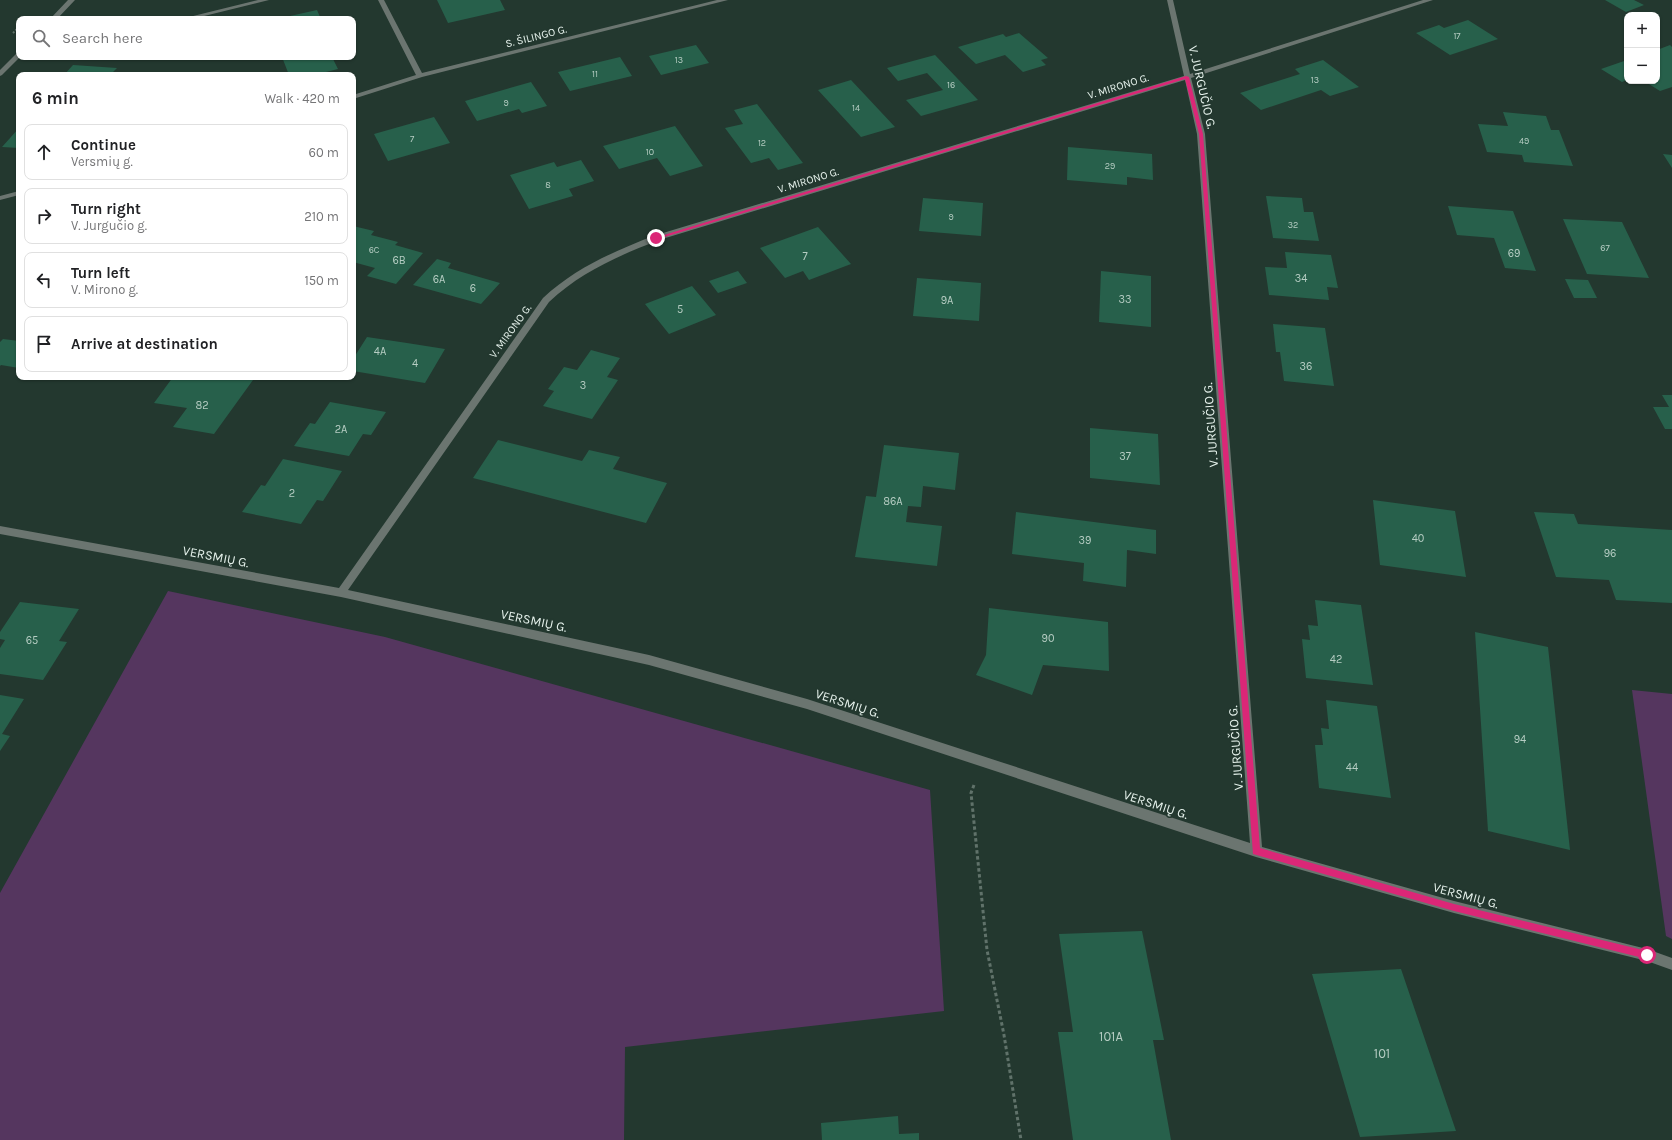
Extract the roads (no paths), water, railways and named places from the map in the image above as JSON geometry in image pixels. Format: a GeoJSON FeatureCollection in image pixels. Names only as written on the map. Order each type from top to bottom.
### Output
{"type":"FeatureCollection","features":[{"type":"Feature","properties":{"kind":"street"},"geometry":{"type":"LineString","coordinates":[[56,16],[72,0]]}},
{"type":"Feature","properties":{"kind":"street"},"geometry":{"type":"LineString","coordinates":[[197,16],[266,0]]}},
{"type":"Feature","properties":{"kind":"street"},"geometry":{"type":"LineString","coordinates":[[381,0],[420,76]]}},
{"type":"Feature","properties":{"kind":"street","name":"S. ŠILINGO G."},"geometry":{"type":"LineString","coordinates":[[356,96],[420,76],[725,0]]}},
{"type":"Feature","properties":{"kind":"street","name":"V. JURGUČIO G."},"geometry":{"type":"LineString","coordinates":[[1170,0],[1201,134],[1256,851]]}},
{"type":"Feature","properties":{"kind":"street","name":"V. MIRONO G."},"geometry":{"type":"LineString","coordinates":[[341,593],[546,300],[560,285],[580,271],[656,238],[1187,77],[1430,0]]}},
{"type":"Feature","properties":{"kind":"street"},"geometry":{"type":"LineString","coordinates":[[0,74],[16,57]]}},
{"type":"Feature","properties":{"kind":"street"},"geometry":{"type":"LineString","coordinates":[[0,198],[16,194]]}},
{"type":"Feature","properties":{"kind":"street","name":"VERSMIŲ G."},"geometry":{"type":"LineString","coordinates":[[0,530],[341,593],[649,660],[808,704],[1256,851],[1454,907],[1647,955],[1672,964]]}}]}
